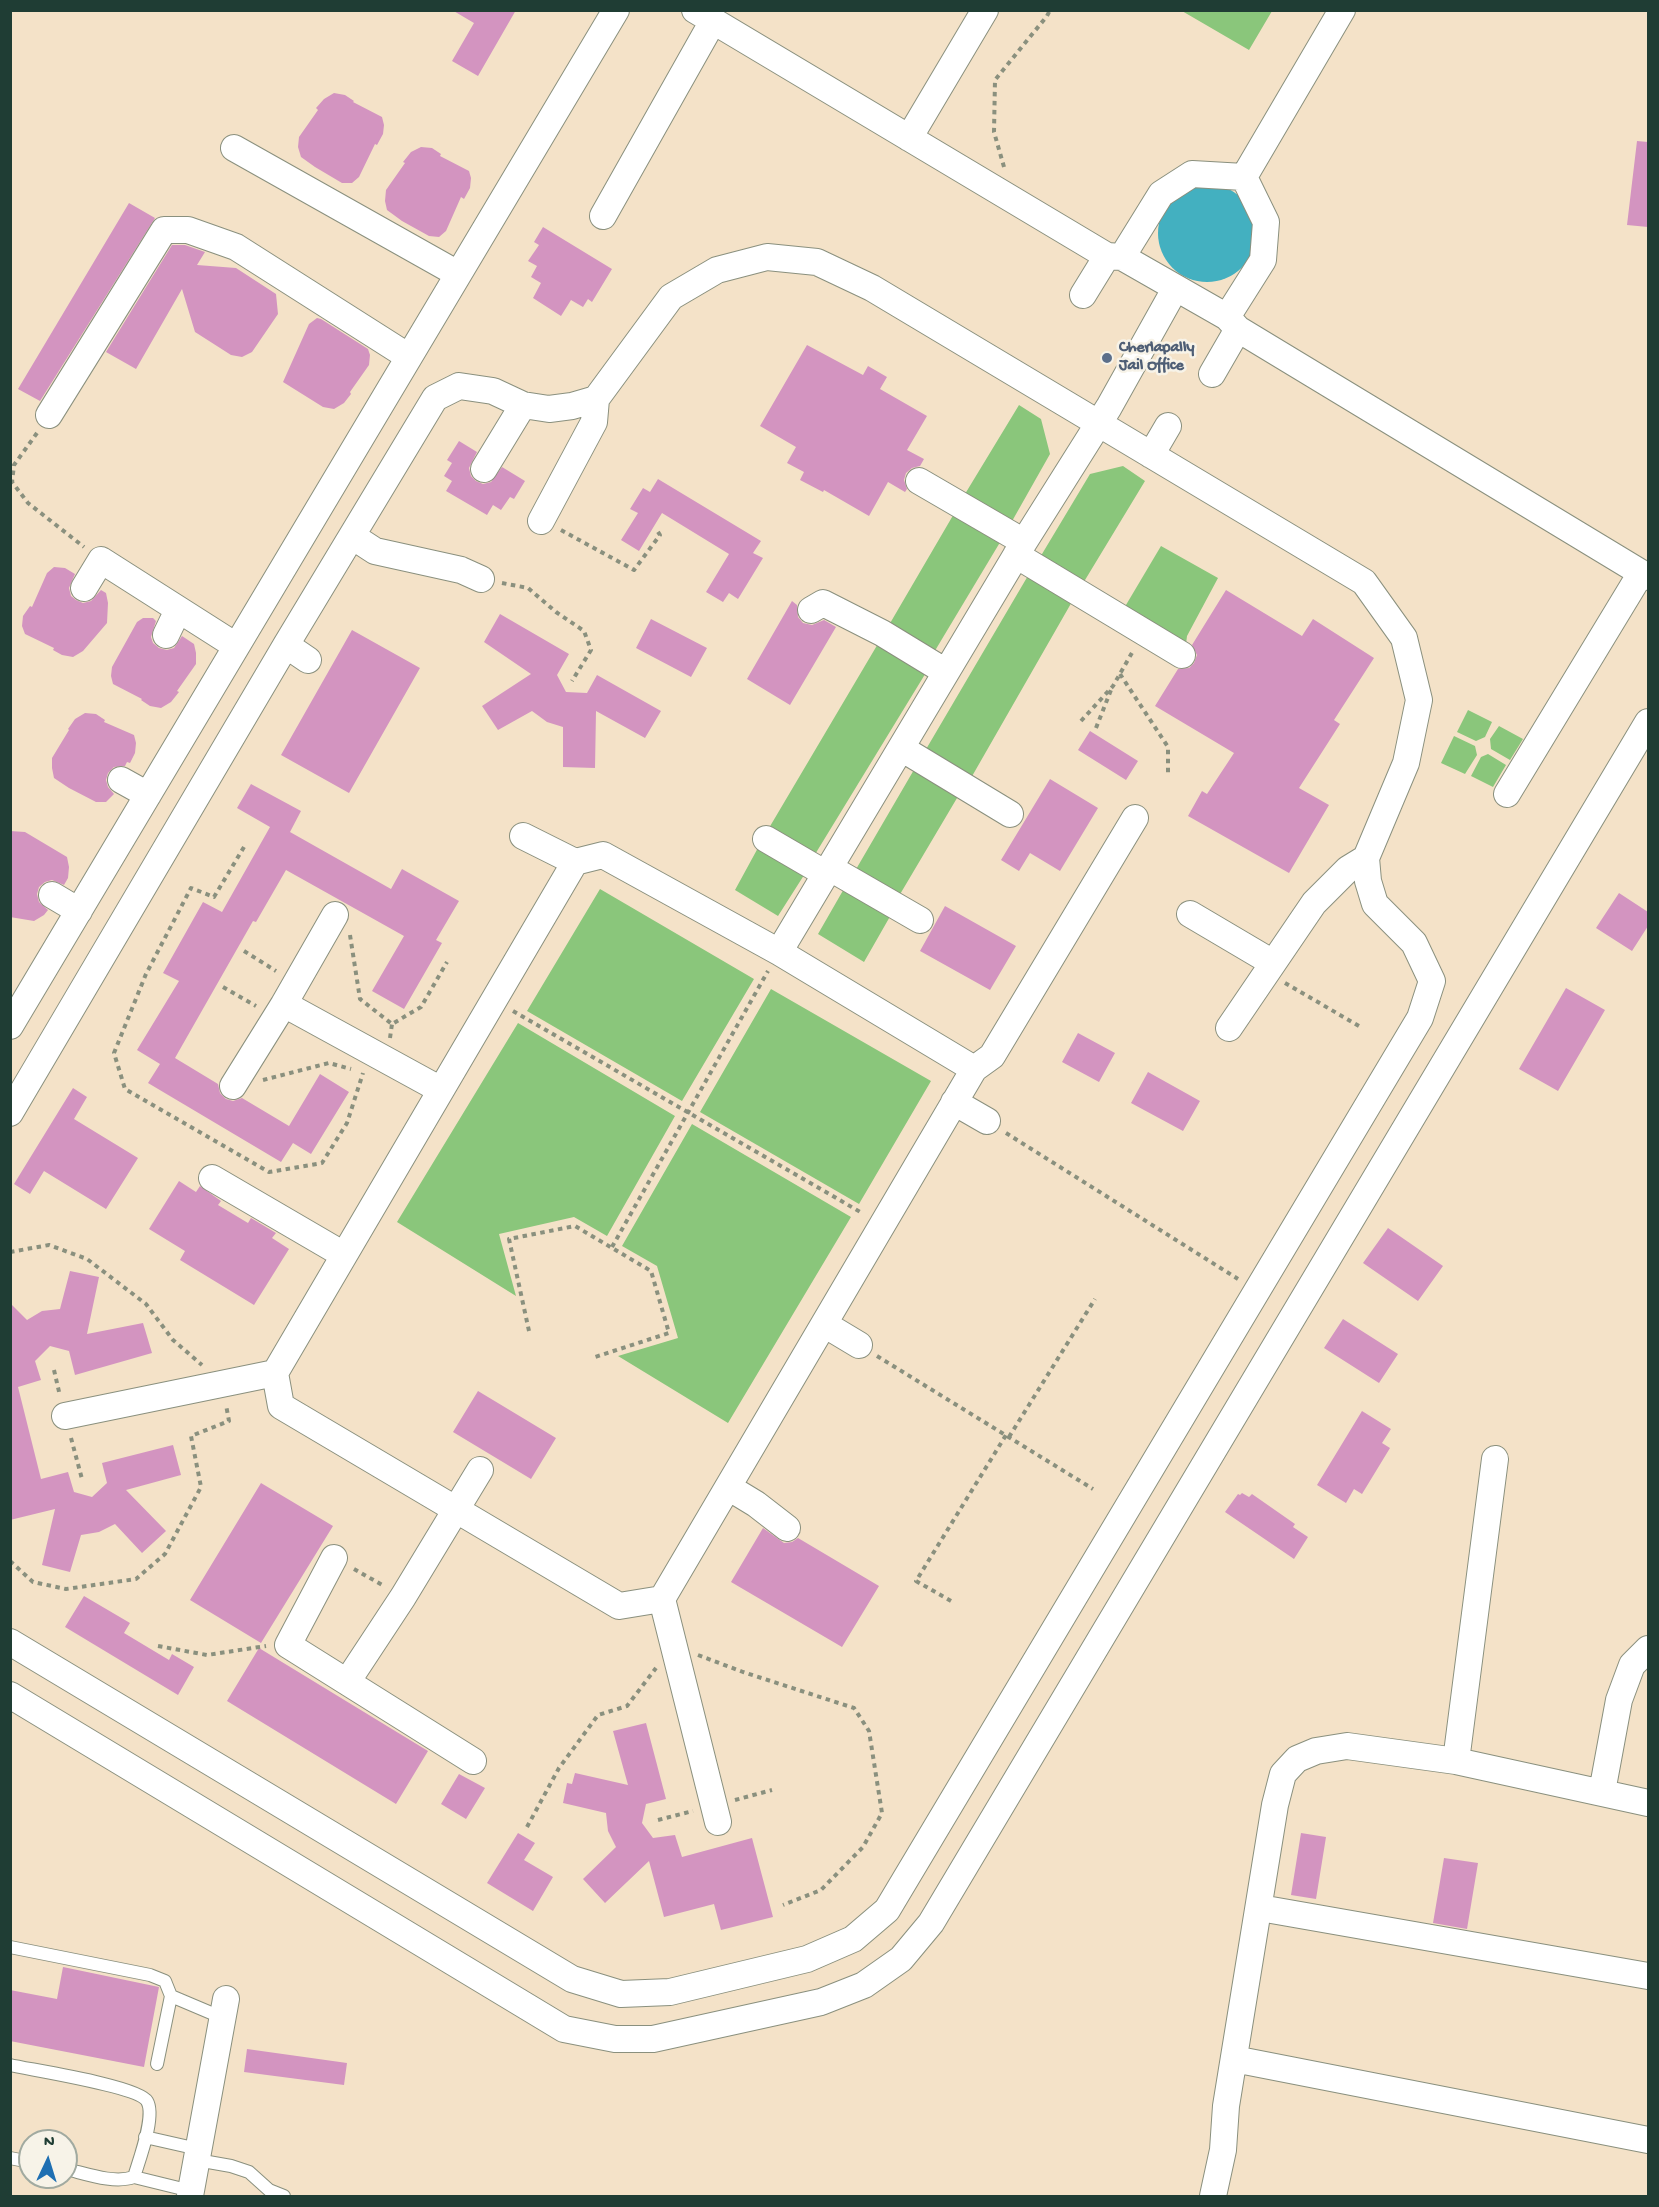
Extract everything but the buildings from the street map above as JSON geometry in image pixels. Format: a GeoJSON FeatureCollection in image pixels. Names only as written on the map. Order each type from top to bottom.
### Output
{"type":"FeatureCollection","features":[{"type":"Feature","properties":{"kind":"street"},"geometry":{"type":"LineString","coordinates":[[10,1026],[19,993],[79,911],[616,10]]}},
{"type":"Feature","properties":{"kind":"street"},"geometry":{"type":"LineString","coordinates":[[909,138],[985,10]]}},
{"type":"Feature","properties":{"kind":"street"},"geometry":{"type":"LineString","coordinates":[[1244,177],[1342,10]]}},
{"type":"Feature","properties":{"kind":"street"},"geometry":{"type":"LineString","coordinates":[[603,216],[704,16],[1013,200],[1232,323],[1645,575],[1507,794]]}},
{"type":"Feature","properties":{"kind":"street"},"geometry":{"type":"LineString","coordinates":[[234,148],[458,274]]}},
{"type":"Feature","properties":{"kind":"street"},"geometry":{"type":"LineString","coordinates":[[1083,295],[1161,194],[1192,174],[1244,177]]}},
{"type":"Feature","properties":{"kind":"street"},"geometry":{"type":"LineString","coordinates":[[1212,374],[1232,323],[1263,260],[1266,222],[1244,177]]}},
{"type":"Feature","properties":{"kind":"street"},"geometry":{"type":"LineString","coordinates":[[49,415],[164,230],[188,230],[236,247],[409,357]]}},
{"type":"Feature","properties":{"kind":"street"},"geometry":{"type":"LineString","coordinates":[[10,1642],[572,1979],[621,1994],[670,1992],[807,1959],[853,1939],[887,1910],[1420,1018],[1432,981],[1414,943],[1375,904],[1368,881],[1366,858],[1406,763],[1419,700],[1404,638],[1364,582],[872,288],[817,262],[768,257],[717,270],[671,297],[596,399],[594,422],[541,521]]}},
{"type":"Feature","properties":{"kind":"street"},"geometry":{"type":"LineString","coordinates":[[779,952],[1020,548],[1098,424],[1176,290]]}},
{"type":"Feature","properties":{"kind":"street"},"geometry":{"type":"LineString","coordinates":[[10,1113],[286,645],[435,398],[459,386],[493,391],[524,405],[549,409],[572,406],[596,399]]}},
{"type":"Feature","properties":{"kind":"street"},"geometry":{"type":"LineString","coordinates":[[484,469],[524,405]]}},
{"type":"Feature","properties":{"kind":"street"},"geometry":{"type":"LineString","coordinates":[[1151,455],[1168,426]]}},
{"type":"Feature","properties":{"kind":"street"},"geometry":{"type":"LineString","coordinates":[[919,481],[1143,632],[1182,655]]}},
{"type":"Feature","properties":{"kind":"street"},"geometry":{"type":"LineString","coordinates":[[352,537],[375,551],[461,570],[481,579]]}},
{"type":"Feature","properties":{"kind":"street"},"geometry":{"type":"LineString","coordinates":[[84,588],[101,560],[236,646]]}},
{"type":"Feature","properties":{"kind":"street"},"geometry":{"type":"LineString","coordinates":[[811,610],[823,603],[882,633],[946,672]]}},
{"type":"Feature","properties":{"kind":"street"},"geometry":{"type":"LineString","coordinates":[[166,635],[178,610]]}},
{"type":"Feature","properties":{"kind":"street"},"geometry":{"type":"LineString","coordinates":[[286,645],[308,660]]}},
{"type":"Feature","properties":{"kind":"street"},"geometry":{"type":"LineString","coordinates":[[10,1695],[564,2029],[615,2039],[653,2039],[821,2002],[864,1986],[902,1959],[932,1923],[1648,722]]}},
{"type":"Feature","properties":{"kind":"street"},"geometry":{"type":"LineString","coordinates":[[901,748],[1010,814]]}},
{"type":"Feature","properties":{"kind":"street"},"geometry":{"type":"LineString","coordinates":[[121,780],[148,795]]}},
{"type":"Feature","properties":{"kind":"street"},"geometry":{"type":"LineString","coordinates":[[718,1822],[662,1599],[974,1068],[992,1056],[1135,818]]}},
{"type":"Feature","properties":{"kind":"street"},"geometry":{"type":"LineString","coordinates":[[523,836],[575,862],[603,855],[779,952],[974,1068]]}},
{"type":"Feature","properties":{"kind":"street"},"geometry":{"type":"LineString","coordinates":[[766,839],[920,920]]}},
{"type":"Feature","properties":{"kind":"street"},"geometry":{"type":"LineString","coordinates":[[1229,1028],[1322,892],[1348,869],[1366,858]]}},
{"type":"Feature","properties":{"kind":"street"},"geometry":{"type":"LineString","coordinates":[[575,862],[275,1373],[281,1406],[620,1606],[662,1599]]}},
{"type":"Feature","properties":{"kind":"street"},"geometry":{"type":"LineString","coordinates":[[52,895],[79,911]]}},
{"type":"Feature","properties":{"kind":"street"},"geometry":{"type":"LineString","coordinates":[[1190,914],[1270,967]]}},
{"type":"Feature","properties":{"kind":"street"},"geometry":{"type":"LineString","coordinates":[[233,1086],[335,915]]}},
{"type":"Feature","properties":{"kind":"street"},"geometry":{"type":"LineString","coordinates":[[285,1001],[441,1090]]}},
{"type":"Feature","properties":{"kind":"street"},"geometry":{"type":"LineString","coordinates":[[954,1102],[987,1121]]}},
{"type":"Feature","properties":{"kind":"street"},"geometry":{"type":"LineString","coordinates":[[212,1178],[344,1255]]}},
{"type":"Feature","properties":{"kind":"street"},"geometry":{"type":"LineString","coordinates":[[824,1324],[859,1345]]}},
{"type":"Feature","properties":{"kind":"street"},"geometry":{"type":"LineString","coordinates":[[65,1416],[275,1373]]}},
{"type":"Feature","properties":{"kind":"street"},"geometry":{"type":"LineString","coordinates":[[1456,1761],[1495,1459]]}},
{"type":"Feature","properties":{"kind":"street"},"geometry":{"type":"LineString","coordinates":[[347,1682],[403,1597],[480,1470]]}},
{"type":"Feature","properties":{"kind":"street"},"geometry":{"type":"LineString","coordinates":[[728,1487],[756,1504],[787,1528]]}},
{"type":"Feature","properties":{"kind":"street"},"geometry":{"type":"LineString","coordinates":[[334,1558],[288,1645],[472,1761]]}},
{"type":"Feature","properties":{"kind":"street"},"geometry":{"type":"LineString","coordinates":[[1602,1792],[1619,1700],[1632,1665],[1648,1649]]}},
{"type":"Feature","properties":{"kind":"street"},"geometry":{"type":"LineString","coordinates":[[1213,2196],[1223,2150],[1226,2106],[1275,1805],[1283,1774],[1297,1759],[1316,1751],[1347,1746],[1456,1761],[1648,1803]]}},
{"type":"Feature","properties":{"kind":"street"},"geometry":{"type":"LineString","coordinates":[[1260,1908],[1648,1976]]}},
{"type":"Feature","properties":{"kind":"street"},"geometry":{"type":"LineString","coordinates":[[190,2194],[224,2008]]}},
{"type":"Feature","properties":{"kind":"street"},"geometry":{"type":"LineString","coordinates":[[1234,2059],[1648,2140]]}},
{"type":"Feature","properties":{"kind":"lane"},"geometry":{"type":"LineString","coordinates":[[10,1947],[150,1975],[165,1981],[171,1995],[157,2064]]}},
{"type":"Feature","properties":{"kind":"lane"},"geometry":{"type":"LineString","coordinates":[[171,1995],[224,2008]]}},
{"type":"Feature","properties":{"kind":"lane"},"geometry":{"type":"LineString","coordinates":[[10,2065],[92,2081],[140,2094],[147,2101],[151,2113],[134,2176]]}},
{"type":"Feature","properties":{"kind":"lane"},"geometry":{"type":"LineString","coordinates":[[145,2137],[249,2172],[269,2190],[284,2196]]}},
{"type":"Feature","properties":{"kind":"lane"},"geometry":{"type":"LineString","coordinates":[[78,2171],[124,2180],[134,2176],[190,2194]]}},
{"type":"Feature","properties":{"kind":"path"},"geometry":{"type":"LineString","coordinates":[[1013,200],[994,132],[996,80],[1050,10]]}},
{"type":"Feature","properties":{"kind":"path"},"geometry":{"type":"LineString","coordinates":[[49,415],[14,465],[12,482],[28,503],[101,560]]}},
{"type":"Feature","properties":{"kind":"path"},"geometry":{"type":"LineString","coordinates":[[541,521],[634,570],[660,535],[656,529]]}},
{"type":"Feature","properties":{"kind":"path"},"geometry":{"type":"LineString","coordinates":[[481,579],[528,588],[556,612],[584,630],[591,650],[572,681]]}},
{"type":"Feature","properties":{"kind":"path"},"geometry":{"type":"LineString","coordinates":[[1096,728],[1113,686],[1143,632]]}},
{"type":"Feature","properties":{"kind":"path"},"geometry":{"type":"LineString","coordinates":[[1120,674],[1168,747],[1168,776]]}},
{"type":"Feature","properties":{"kind":"path"},"geometry":{"type":"LineString","coordinates":[[1082,721],[1113,686]]}},
{"type":"Feature","properties":{"kind":"path"},"geometry":{"type":"LineString","coordinates":[[244,847],[214,897],[191,888],[146,974],[114,1053],[125,1089],[268,1172],[322,1163],[347,1123],[363,1072]]}},
{"type":"Feature","properties":{"kind":"path"},"geometry":{"type":"LineString","coordinates":[[335,915],[349,924],[360,999],[392,1024],[421,1006],[447,962]]}},
{"type":"Feature","properties":{"kind":"path"},"geometry":{"type":"LineString","coordinates":[[243,951],[285,1001]]}},
{"type":"Feature","properties":{"kind":"path"},"geometry":{"type":"LineString","coordinates":[[612,1247],[779,952]]}},
{"type":"Feature","properties":{"kind":"path"},"geometry":{"type":"LineString","coordinates":[[1270,967],[1359,1026]]}},
{"type":"Feature","properties":{"kind":"path"},"geometry":{"type":"LineString","coordinates":[[223,987],[285,1001]]}},
{"type":"Feature","properties":{"kind":"path"},"geometry":{"type":"LineString","coordinates":[[494,1000],[882,1225]]}},
{"type":"Feature","properties":{"kind":"path"},"geometry":{"type":"LineString","coordinates":[[233,1086],[279,1078],[329,1063],[363,1072],[387,1060]]}},
{"type":"Feature","properties":{"kind":"path"},"geometry":{"type":"LineString","coordinates":[[987,1121],[1256,1292]]}},
{"type":"Feature","properties":{"kind":"path"},"geometry":{"type":"LineString","coordinates":[[530,1331],[509,1239],[575,1226],[651,1271],[669,1333],[595,1357]]}},
{"type":"Feature","properties":{"kind":"path"},"geometry":{"type":"LineString","coordinates":[[10,1252],[49,1245],[87,1259],[146,1304],[173,1340],[223,1384],[229,1421],[191,1436],[201,1487],[165,1554],[136,1579],[66,1589],[33,1582],[10,1561]]}},
{"type":"Feature","properties":{"kind":"path"},"geometry":{"type":"LineString","coordinates":[[951,1601],[916,1581],[1095,1299]]}},
{"type":"Feature","properties":{"kind":"path"},"geometry":{"type":"LineString","coordinates":[[859,1345],[1093,1489]]}},
{"type":"Feature","properties":{"kind":"path"},"geometry":{"type":"LineString","coordinates":[[334,1558],[403,1597]]}},
{"type":"Feature","properties":{"kind":"path"},"geometry":{"type":"LineString","coordinates":[[158,1646],[207,1654],[288,1645]]}},
{"type":"Feature","properties":{"kind":"path"},"geometry":{"type":"LineString","coordinates":[[526,1827],[559,1768],[598,1715],[627,1707],[674,1645],[743,1672],[854,1708],[869,1731],[882,1813],[862,1847],[821,1890],[783,1905]]}},
{"type":"Feature","properties":{"kind":"green space"},"geometry":{"type":"Polygon","coordinates":[[[1182,11],[1272,11],[1249,50],[1182,11]]]}},
{"type":"Feature","properties":{"kind":"green space"},"geometry":{"type":"Polygon","coordinates":[[[1019,405],[1041,419],[1050,454],[1011,523],[965,494],[1019,405]]]}},
{"type":"Feature","properties":{"kind":"green space"},"geometry":{"type":"Polygon","coordinates":[[[1123,466],[1145,481],[1082,585],[1039,559],[1090,474],[1123,466]]]}},
{"type":"Feature","properties":{"kind":"green space"},"geometry":{"type":"Polygon","coordinates":[[[955,512],[1002,539],[933,654],[889,625],[955,512]]]}},
{"type":"Feature","properties":{"kind":"green space"},"geometry":{"type":"Polygon","coordinates":[[[1161,546],[1218,578],[1187,636],[1186,644],[1123,610],[1161,546]]]}},
{"type":"Feature","properties":{"kind":"green space"},"geometry":{"type":"Polygon","coordinates":[[[1029,574],[1073,600],[971,778],[925,751],[1029,574]]]}},
{"type":"Feature","properties":{"kind":"green space"},"geometry":{"type":"Polygon","coordinates":[[[879,642],[927,671],[814,856],[769,828],[879,642]]]}},
{"type":"Feature","properties":{"kind":"green space"},"geometry":{"type":"Polygon","coordinates":[[[1468,710],[1492,722],[1485,737],[1476,741],[1457,732],[1468,710]]]}},
{"type":"Feature","properties":{"kind":"green space"},"geometry":{"type":"Polygon","coordinates":[[[1499,726],[1523,739],[1510,760],[1491,749],[1490,739],[1499,726]]]}},
{"type":"Feature","properties":{"kind":"green space"},"geometry":{"type":"Polygon","coordinates":[[[1454,736],[1475,746],[1477,755],[1465,774],[1441,763],[1454,736]]]}},
{"type":"Feature","properties":{"kind":"green space"},"geometry":{"type":"Polygon","coordinates":[[[1488,754],[1506,765],[1493,787],[1471,776],[1481,757],[1488,754]]]}},
{"type":"Feature","properties":{"kind":"green space"},"geometry":{"type":"Polygon","coordinates":[[[915,768],[960,793],[899,896],[855,871],[915,768]]]}},
{"type":"Feature","properties":{"kind":"green space"},"geometry":{"type":"Polygon","coordinates":[[[759,846],[806,872],[778,916],[735,890],[759,846]]]}},
{"type":"Feature","properties":{"kind":"green space"},"geometry":{"type":"Polygon","coordinates":[[[845,887],[892,913],[864,962],[818,934],[845,887]]]}},
{"type":"Feature","properties":{"kind":"green space"},"geometry":{"type":"Polygon","coordinates":[[[600,889],[754,979],[682,1101],[527,1011],[600,889]]]}},
{"type":"Feature","properties":{"kind":"green space"},"geometry":{"type":"Polygon","coordinates":[[[771,989],[931,1081],[859,1204],[700,1112],[771,989]]]}},
{"type":"Feature","properties":{"kind":"green space"},"geometry":{"type":"Polygon","coordinates":[[[518,1023],[675,1116],[607,1236],[574,1217],[499,1234],[516,1296],[397,1222],[518,1023]]]}},
{"type":"Feature","properties":{"kind":"green space"},"geometry":{"type":"Polygon","coordinates":[[[692,1124],[851,1217],[728,1423],[618,1356],[678,1338],[657,1266],[622,1246],[692,1124]]]}},
{"type":"Feature","properties":{"kind":"water"},"geometry":{"type":"Polygon","coordinates":[[[1207,184],[1226,188],[1242,198],[1252,214],[1256,233],[1252,252],[1242,268],[1226,278],[1207,282],[1188,278],[1172,268],[1162,252],[1158,233],[1162,214],[1172,198],[1188,188],[1207,184]]]}},
{"type":"Feature","properties":{"kind":"place","name":"Cherlapally Jail Office"},"geometry":{"type":"Point","coordinates":[1107,358]}}]}
